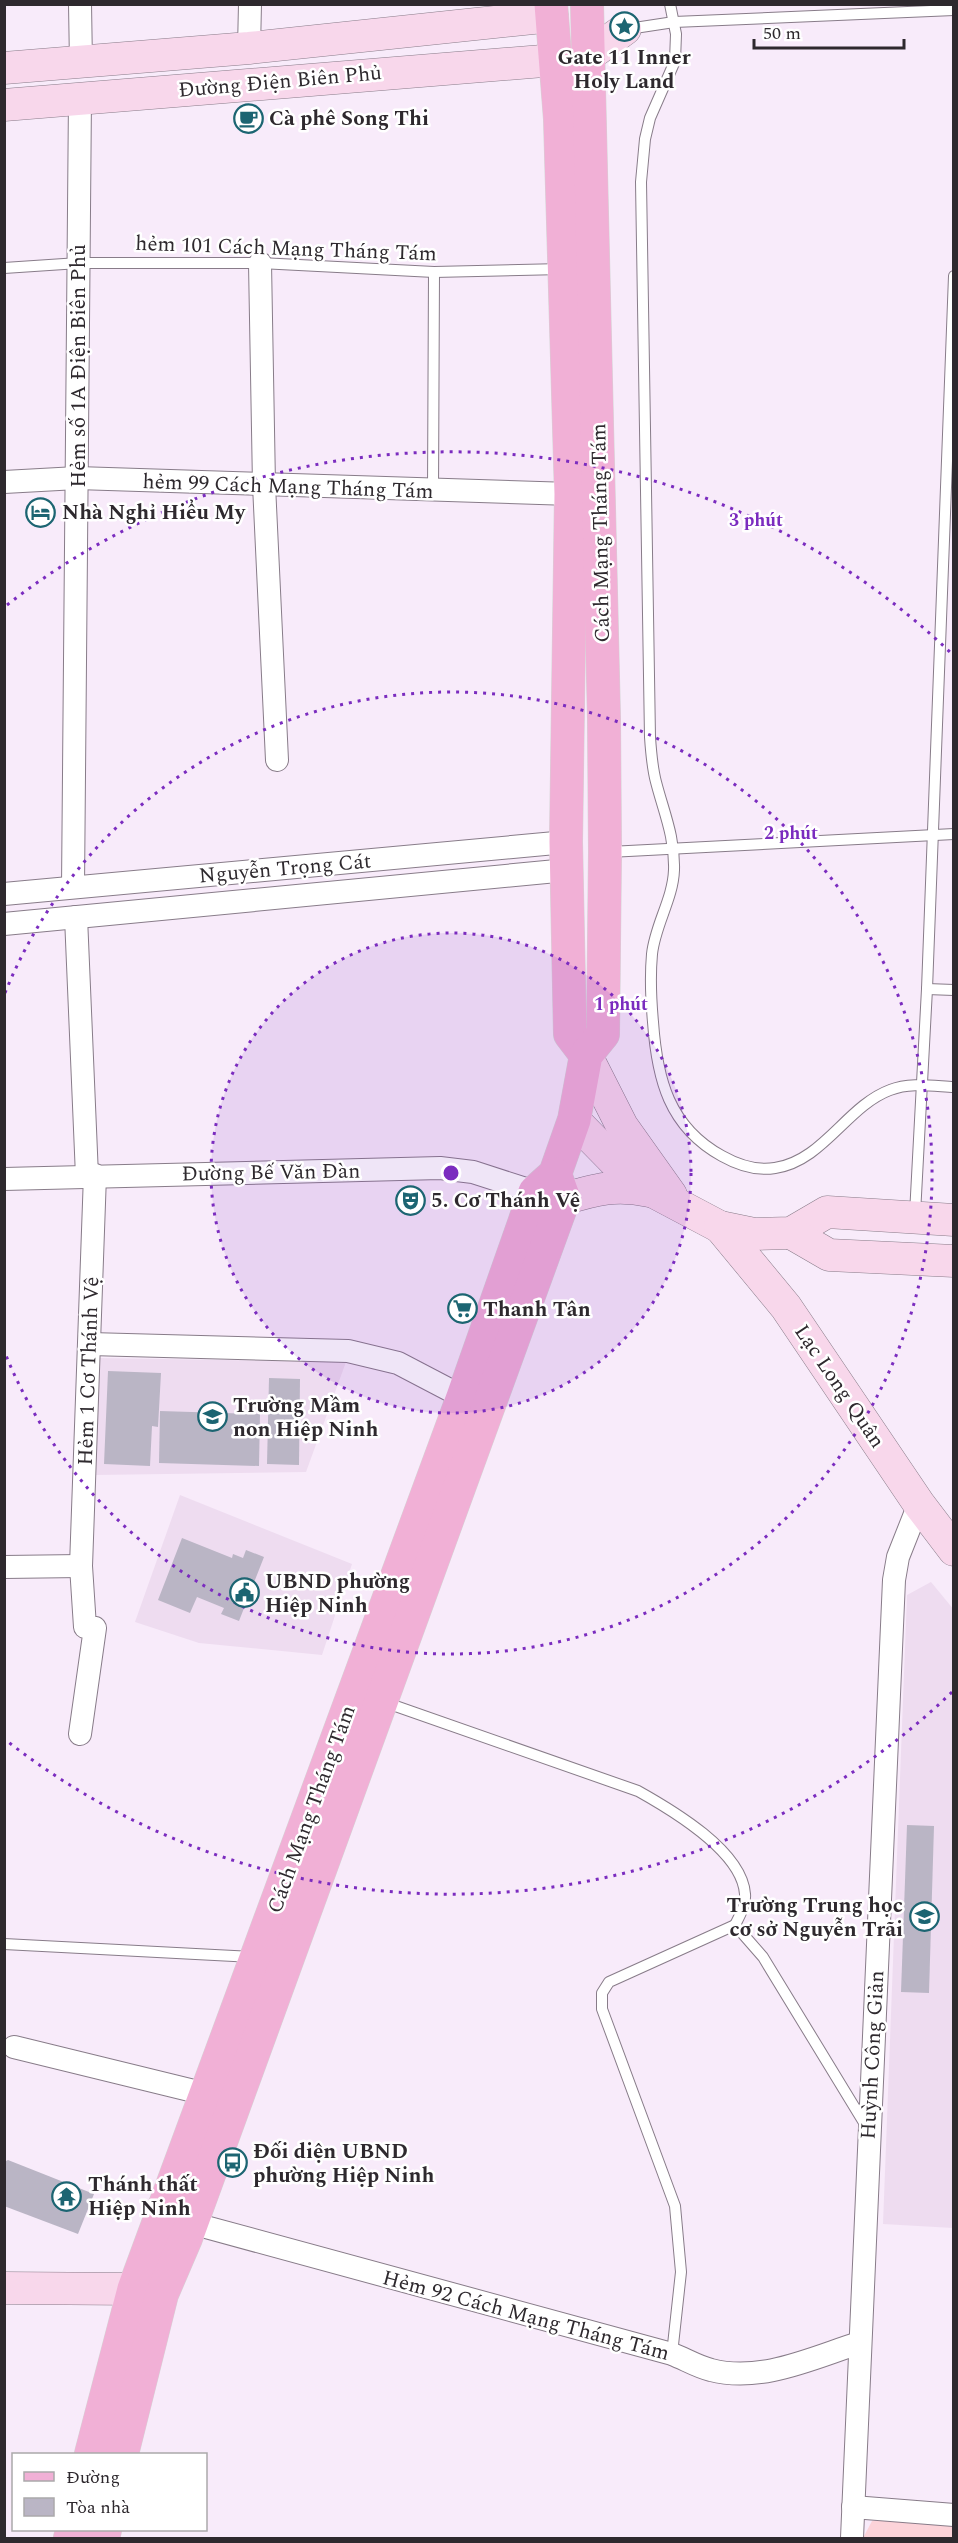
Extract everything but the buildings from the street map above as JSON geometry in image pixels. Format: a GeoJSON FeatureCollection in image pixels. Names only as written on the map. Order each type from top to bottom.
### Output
{"type":"FeatureCollection","features":[{"type":"Feature","properties":{"kind":"main road"},"geometry":{"type":"LineString","coordinates":[[551,10],[587,9],[625,29],[588,56],[555,60]]}},
{"type":"Feature","properties":{"kind":"main road","name":"Cách Mạng Tháng Tám"},"geometry":{"type":"LineString","coordinates":[[122,2453],[148,2292],[191,2223],[380,1701],[574,1120],[586,1055],[603,1034],[604,719],[587,9]]}},
{"type":"Feature","properties":{"kind":"main road","name":"Đường Điện Biên Phủ"},"geometry":{"type":"LineString","coordinates":[[4,68],[249,48],[551,10]]}},
{"type":"Feature","properties":{"kind":"main road","name":"Cách Mạng Tháng Tám"},"geometry":{"type":"LineString","coordinates":[[551,10],[560,119],[571,494],[566,856],[570,1034],[586,1055]]}},
{"type":"Feature","properties":{"kind":"main road","name":"Đường Điện Biên Phủ"},"geometry":{"type":"LineString","coordinates":[[4,105],[555,60]]}},
{"type":"Feature","properties":{"kind":"main road"},"geometry":{"type":"LineString","coordinates":[[568,720],[604,719]]}},
{"type":"Feature","properties":{"kind":"main road"},"geometry":{"type":"LineString","coordinates":[[566,856],[605,852]]}},
{"type":"Feature","properties":{"kind":"main road","name":"Lạc Long Quân"},"geometry":{"type":"LineString","coordinates":[[586,1055],[622,1126],[665,1198]]}},
{"type":"Feature","properties":{"kind":"main road","name":"Lạc Long Quân"},"geometry":{"type":"LineString","coordinates":[[574,1120],[625,1172],[665,1198],[720,1227],[754,1234],[790,1233]]}},
{"type":"Feature","properties":{"kind":"main road"},"geometry":{"type":"LineString","coordinates":[[551,1188],[622,1186],[665,1198]]}},
{"type":"Feature","properties":{"kind":"main road","name":"Cách Mạng Tháng Tám"},"geometry":{"type":"LineString","coordinates":[[91,2453],[148,2292],[206,2094],[463,1397],[551,1188]]}},
{"type":"Feature","properties":{"kind":"main road"},"geometry":{"type":"LineString","coordinates":[[790,1233],[827,1212],[954,1220]]}},
{"type":"Feature","properties":{"kind":"main road","name":"Lạc Long Quân"},"geometry":{"type":"LineString","coordinates":[[720,1227],[786,1307],[920,1504],[954,1550]]}},
{"type":"Feature","properties":{"kind":"main road"},"geometry":{"type":"LineString","coordinates":[[790,1233],[829,1255],[954,1261]]}},
{"type":"Feature","properties":{"kind":"main road"},"geometry":{"type":"LineString","coordinates":[[4,2288],[148,2292]]}},
{"type":"Feature","properties":{"kind":"street"},"geometry":{"type":"LineString","coordinates":[[80,4],[81,63]]}},
{"type":"Feature","properties":{"kind":"street"},"geometry":{"type":"LineString","coordinates":[[249,48],[250,4]]}},
{"type":"Feature","properties":{"kind":"street","name":"Hẻm số 1A Điện Biên Phủ"},"geometry":{"type":"LineString","coordinates":[[73,887],[80,98]]}},
{"type":"Feature","properties":{"kind":"street"},"geometry":{"type":"LineString","coordinates":[[260,263],[264,485],[277,760]]}},
{"type":"Feature","properties":{"kind":"street","name":"hẻm 99 Cách Mạng Tháng Tám"},"geometry":{"type":"LineString","coordinates":[[4,482],[77,478],[571,494]]}},
{"type":"Feature","properties":{"kind":"street"},"geometry":{"type":"LineString","coordinates":[[4,924],[566,856]]}},
{"type":"Feature","properties":{"kind":"street","name":"Nguyễn Trọng Cát"},"geometry":{"type":"LineString","coordinates":[[4,894],[73,887],[566,856]]}},
{"type":"Feature","properties":{"kind":"street","name":"Hẻm 1 Cơ Thánh Vệ"},"geometry":{"type":"LineString","coordinates":[[76,917],[91,1176],[90,1344],[81,1566],[85,1627],[95,1628],[80,1734]]}},
{"type":"Feature","properties":{"kind":"street","name":"Đường Bế Văn Đàn"},"geometry":{"type":"LineString","coordinates":[[4,1179],[440,1168],[473,1172],[551,1188]]}},
{"type":"Feature","properties":{"kind":"street"},"geometry":{"type":"LineString","coordinates":[[90,1344],[348,1351],[398,1363],[463,1397]]}},
{"type":"Feature","properties":{"kind":"street","name":"Huỳnh Công Giản"},"geometry":{"type":"LineString","coordinates":[[852,2538],[894,1580],[905,1538],[920,1504]]}},
{"type":"Feature","properties":{"kind":"street"},"geometry":{"type":"LineString","coordinates":[[4,1567],[81,1566]]}},
{"type":"Feature","properties":{"kind":"street"},"geometry":{"type":"LineString","coordinates":[[9,2045],[206,2094]]}},
{"type":"Feature","properties":{"kind":"street","name":"Hẻm 92 Cách Mạng Tháng Tám"},"geometry":{"type":"LineString","coordinates":[[191,2223],[672,2354],[710,2370],[749,2374],[783,2368],[859,2343]]}},
{"type":"Feature","properties":{"kind":"street"},"geometry":{"type":"LineString","coordinates":[[853,2507],[954,2515]]}},
{"type":"Feature","properties":{"kind":"lane"},"geometry":{"type":"LineString","coordinates":[[670,4],[676,34],[675,61],[650,118],[645,139],[641,182],[650,737],[655,780],[672,831],[674,873],[655,933],[652,956],[655,1058],[668,1099],[678,1118],[699,1141],[736,1164],[774,1168],[794,1162],[817,1147],[863,1106],[889,1090],[906,1085],[954,1087]]}},
{"type":"Feature","properties":{"kind":"lane"},"geometry":{"type":"LineString","coordinates":[[625,29],[674,22],[954,10]]}},
{"type":"Feature","properties":{"kind":"lane","name":"hẻm 101 Cách Mạng Tháng Tám"},"geometry":{"type":"LineString","coordinates":[[4,268],[79,262],[260,263],[434,272],[566,269]]}},
{"type":"Feature","properties":{"kind":"lane"},"geometry":{"type":"LineString","coordinates":[[433,491],[434,272]]}},
{"type":"Feature","properties":{"kind":"lane"},"geometry":{"type":"LineString","coordinates":[[915,1218],[927,990],[954,276]]}},
{"type":"Feature","properties":{"kind":"lane"},"geometry":{"type":"LineString","coordinates":[[605,852],[954,834]]}},
{"type":"Feature","properties":{"kind":"lane"},"geometry":{"type":"LineString","coordinates":[[927,990],[954,990]]}},
{"type":"Feature","properties":{"kind":"lane"},"geometry":{"type":"LineString","coordinates":[[380,1701],[638,1791],[676,1812],[708,1838],[736,1869],[745,1895],[743,1907],[735,1925],[616,1977],[609,1982],[601,1998],[608,2025],[675,2206],[681,2272],[672,2354]]}},
{"type":"Feature","properties":{"kind":"lane"},"geometry":{"type":"LineString","coordinates":[[735,1925],[763,1956],[869,2131]]}},
{"type":"Feature","properties":{"kind":"lane"},"geometry":{"type":"LineString","coordinates":[[4,1944],[257,1957]]}},
{"type":"Feature","properties":{"kind":"shaded area","name":"Trường Mầm non Hiệp Ninh"},"geometry":{"type":"Polygon","coordinates":[[[100,1358],[346,1362],[306,1472],[95,1475],[100,1358]]]}},
{"type":"Feature","properties":{"kind":"shaded area","name":"UBND phường Hiệp Ninh"},"geometry":{"type":"Polygon","coordinates":[[[180,1495],[352,1564],[322,1655],[199,1643],[135,1622],[180,1495]]]}},
{"type":"Feature","properties":{"kind":"shaded area","name":"Trường Trung học cơ sở Nguyễn Trãi"},"geometry":{"type":"Polygon","coordinates":[[[931,1582],[954,1610],[953,2228],[883,2224],[907,1595],[931,1582]]]}},
{"type":"Feature","properties":{"kind":"shaded area"},"geometry":{"type":"Polygon","coordinates":[[[886,2519],[953,2525],[953,2538],[863,2538],[872,2521],[886,2519]]]}},
{"type":"Feature","properties":{"kind":"place","name":"Gate 11 Inner Holy Land"},"geometry":{"type":"Point","coordinates":[624,26]}},
{"type":"Feature","properties":{"kind":"place","name":"Cà phê Song Thi"},"geometry":{"type":"Point","coordinates":[248,118]}},
{"type":"Feature","properties":{"kind":"place","name":"Nhà Nghỉ Hiểu My"},"geometry":{"type":"Point","coordinates":[41,512]}},
{"type":"Feature","properties":{"kind":"place","name":"5. Cơ Thánh Vệ"},"geometry":{"type":"Point","coordinates":[410,1200]}},
{"type":"Feature","properties":{"kind":"place","name":"Thanh Tân"},"geometry":{"type":"Point","coordinates":[462,1309]}},
{"type":"Feature","properties":{"kind":"place","name":"Trường Mầm non Hiệp Ninh"},"geometry":{"type":"Point","coordinates":[212,1417]}},
{"type":"Feature","properties":{"kind":"place","name":"UBND phường Hiệp Ninh"},"geometry":{"type":"Point","coordinates":[244,1593]}},
{"type":"Feature","properties":{"kind":"place","name":"Trường Trung học cơ sở Nguyễn Trãi"},"geometry":{"type":"Point","coordinates":[924,1917]}},
{"type":"Feature","properties":{"kind":"place","name":"Đối diện UBND phường Hiệp Ninh"},"geometry":{"type":"Point","coordinates":[232,2163]}},
{"type":"Feature","properties":{"kind":"place","name":"Thánh thất Hiệp Ninh"},"geometry":{"type":"Point","coordinates":[67,2196]}}]}
